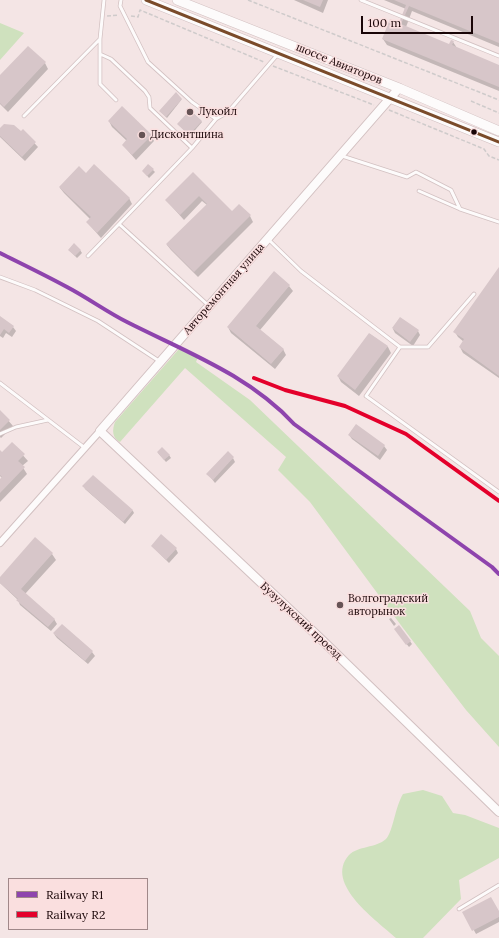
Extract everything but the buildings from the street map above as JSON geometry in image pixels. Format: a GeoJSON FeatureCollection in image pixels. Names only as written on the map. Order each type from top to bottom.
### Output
{"type":"FeatureCollection","features":[{"type":"Feature","properties":{"kind":"main road","name":"шоссе Авиаторов"},"geometry":{"type":"LineString","coordinates":[[146,0],[499,142]]}},
{"type":"Feature","properties":{"kind":"main road","name":"шоссе Авиаторов"},"geometry":{"type":"LineString","coordinates":[[177,0],[399,88],[499,131]]}},
{"type":"Feature","properties":{"kind":"main road","name":"Авторемонтная улица"},"geometry":{"type":"LineString","coordinates":[[100,431],[399,88]]}},
{"type":"Feature","properties":{"kind":"main road","name":"Бузулукский проезд"},"geometry":{"type":"LineString","coordinates":[[100,431],[323,641],[499,812]]}},
{"type":"Feature","properties":{"kind":"street","name":"Авторемонтная улица"},"geometry":{"type":"LineString","coordinates":[[0,543],[100,431]]}},
{"type":"Feature","properties":{"kind":"lane"},"geometry":{"type":"LineString","coordinates":[[104,0],[100,39],[100,84],[116,100]]}},
{"type":"Feature","properties":{"kind":"lane"},"geometry":{"type":"LineString","coordinates":[[121,0],[120,6],[148,62],[192,102],[216,119]]}},
{"type":"Feature","properties":{"kind":"lane"},"geometry":{"type":"LineString","coordinates":[[361,0],[499,56]]}},
{"type":"Feature","properties":{"kind":"lane"},"geometry":{"type":"LineString","coordinates":[[24,116],[100,39]]}},
{"type":"Feature","properties":{"kind":"lane"},"geometry":{"type":"LineString","coordinates":[[100,54],[111,59],[145,91],[149,97],[150,108],[192,148]]}},
{"type":"Feature","properties":{"kind":"lane"},"geometry":{"type":"LineString","coordinates":[[88,256],[192,148],[216,119],[228,112],[279,54]]}},
{"type":"Feature","properties":{"kind":"lane"},"geometry":{"type":"LineString","coordinates":[[340,155],[407,177],[416,172],[451,190],[460,209]]}},
{"type":"Feature","properties":{"kind":"lane"},"geometry":{"type":"LineString","coordinates":[[419,190],[460,209],[499,222]]}},
{"type":"Feature","properties":{"kind":"lane"},"geometry":{"type":"LineString","coordinates":[[119,224],[209,306]]}},
{"type":"Feature","properties":{"kind":"lane"},"geometry":{"type":"LineString","coordinates":[[268,238],[301,271],[400,346],[428,347],[474,294]]}},
{"type":"Feature","properties":{"kind":"lane"},"geometry":{"type":"LineString","coordinates":[[0,277],[35,290],[98,321],[160,362]]}},
{"type":"Feature","properties":{"kind":"lane"},"geometry":{"type":"LineString","coordinates":[[400,346],[366,396],[499,492]]}},
{"type":"Feature","properties":{"kind":"lane"},"geometry":{"type":"LineString","coordinates":[[0,383],[85,448]]}},
{"type":"Feature","properties":{"kind":"lane"},"geometry":{"type":"LineString","coordinates":[[0,434],[16,427],[48,420]]}},
{"type":"Feature","properties":{"kind":"lane"},"geometry":{"type":"LineString","coordinates":[[459,909],[499,885]]}},
{"type":"Feature","properties":{"kind":"path"},"geometry":{"type":"LineString","coordinates":[[248,0],[499,100]]}},
{"type":"Feature","properties":{"kind":"path"},"geometry":{"type":"LineString","coordinates":[[103,16],[124,15],[138,17],[140,10],[270,64],[484,149],[489,156],[499,160]]}},
{"type":"Feature","properties":{"kind":"path"},"geometry":{"type":"LineString","coordinates":[[471,101],[499,113]]}},
{"type":"Feature","properties":{"kind":"green space"},"geometry":{"type":"Polygon","coordinates":[[[0,23],[24,33],[0,60],[0,23]]]}},
{"type":"Feature","properties":{"kind":"green space"},"geometry":{"type":"Polygon","coordinates":[[[179,349],[198,357],[196,362],[250,400],[470,611],[481,638],[499,656],[499,747],[466,710],[403,628],[310,502],[278,470],[286,457],[185,368],[120,442],[115,438],[113,428],[115,422],[179,349]]]}},
{"type":"Feature","properties":{"kind":"green space"},"geometry":{"type":"Polygon","coordinates":[[[423,790],[442,796],[453,813],[465,815],[499,828],[499,858],[459,880],[461,899],[423,938],[396,938],[356,901],[348,890],[343,878],[343,866],[349,855],[353,852],[377,844],[386,839],[403,794],[423,790]]]}},
{"type":"Feature","properties":{"kind":"rail line","name":"R1"},"geometry":{"type":"LineString","coordinates":[[0,253],[67,287],[120,318],[237,378],[276,407],[294,424],[492,567],[499,574]]}},
{"type":"Feature","properties":{"kind":"rail line","name":"R2"},"geometry":{"type":"LineString","coordinates":[[254,378],[285,390],[345,406],[406,434],[499,501]]}},
{"type":"Feature","properties":{"kind":"transit line"},"geometry":{"type":"LineString","coordinates":[[146,0],[499,142]]}},
{"type":"Feature","properties":{"kind":"place","name":"Лукойл"},"geometry":{"type":"Point","coordinates":[190,112]}},
{"type":"Feature","properties":{"kind":"place","name":"Дисконтшина"},"geometry":{"type":"Point","coordinates":[142,135]}},
{"type":"Feature","properties":{"kind":"place","name":"Волгоградский авторынок"},"geometry":{"type":"Point","coordinates":[340,605]}}]}
